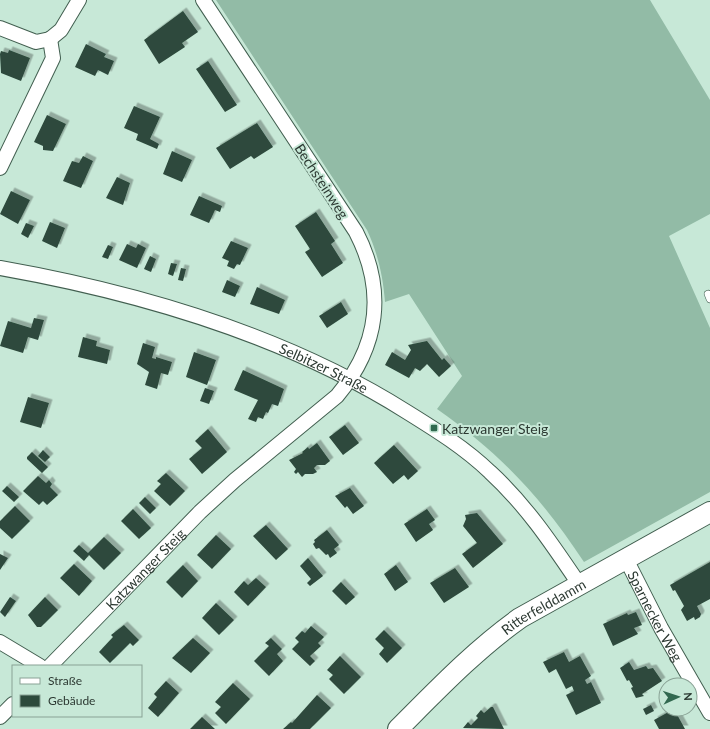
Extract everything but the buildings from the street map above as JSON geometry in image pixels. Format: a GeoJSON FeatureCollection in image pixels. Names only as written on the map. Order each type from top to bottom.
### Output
{"type":"FeatureCollection","features":[{"type":"Feature","properties":{"kind":"main road","name":"Ritterfelddamm"},"geometry":{"type":"LineString","coordinates":[[398,729],[450,677],[496,636],[520,618],[710,512]]}},
{"type":"Feature","properties":{"kind":"street"},"geometry":{"type":"LineString","coordinates":[[0,28],[36,42],[50,39],[61,30],[79,0]]}},
{"type":"Feature","properties":{"kind":"street","name":"Bechsteinweg"},"geometry":{"type":"LineString","coordinates":[[203,0],[356,232],[366,256],[372,277],[374,308],[369,340],[360,364],[351,380]]}},
{"type":"Feature","properties":{"kind":"street"},"geometry":{"type":"LineString","coordinates":[[0,168],[53,58],[50,39]]}},
{"type":"Feature","properties":{"kind":"street","name":"Selbitzer Straße"},"geometry":{"type":"LineString","coordinates":[[0,268],[48,277],[181,311],[307,358],[351,380],[434,428],[465,450],[490,471],[538,525],[579,584]]}},
{"type":"Feature","properties":{"kind":"street","name":"Katzwanger Steig"},"geometry":{"type":"LineString","coordinates":[[51,665],[200,512],[246,470],[337,396],[351,380]]}},
{"type":"Feature","properties":{"kind":"street","name":"Sparnecker Weg"},"geometry":{"type":"LineString","coordinates":[[626,559],[661,628],[710,713]]}},
{"type":"Feature","properties":{"kind":"street"},"geometry":{"type":"LineString","coordinates":[[0,642],[38,665]]}},
{"type":"Feature","properties":{"kind":"street"},"geometry":{"type":"LineString","coordinates":[[0,717],[12,705]]}},
{"type":"Feature","properties":{"kind":"green space"},"geometry":{"type":"Polygon","coordinates":[[[216,0],[650,0],[710,100],[710,214],[669,236],[710,328],[710,492],[584,562],[552,517],[518,478],[481,443],[437,409],[462,376],[409,294],[385,302],[379,265],[367,230],[216,0]]]}},
{"type":"Feature","properties":{"kind":"place","name":"Katzwanger Steig"},"geometry":{"type":"Point","coordinates":[434,428]}}]}
